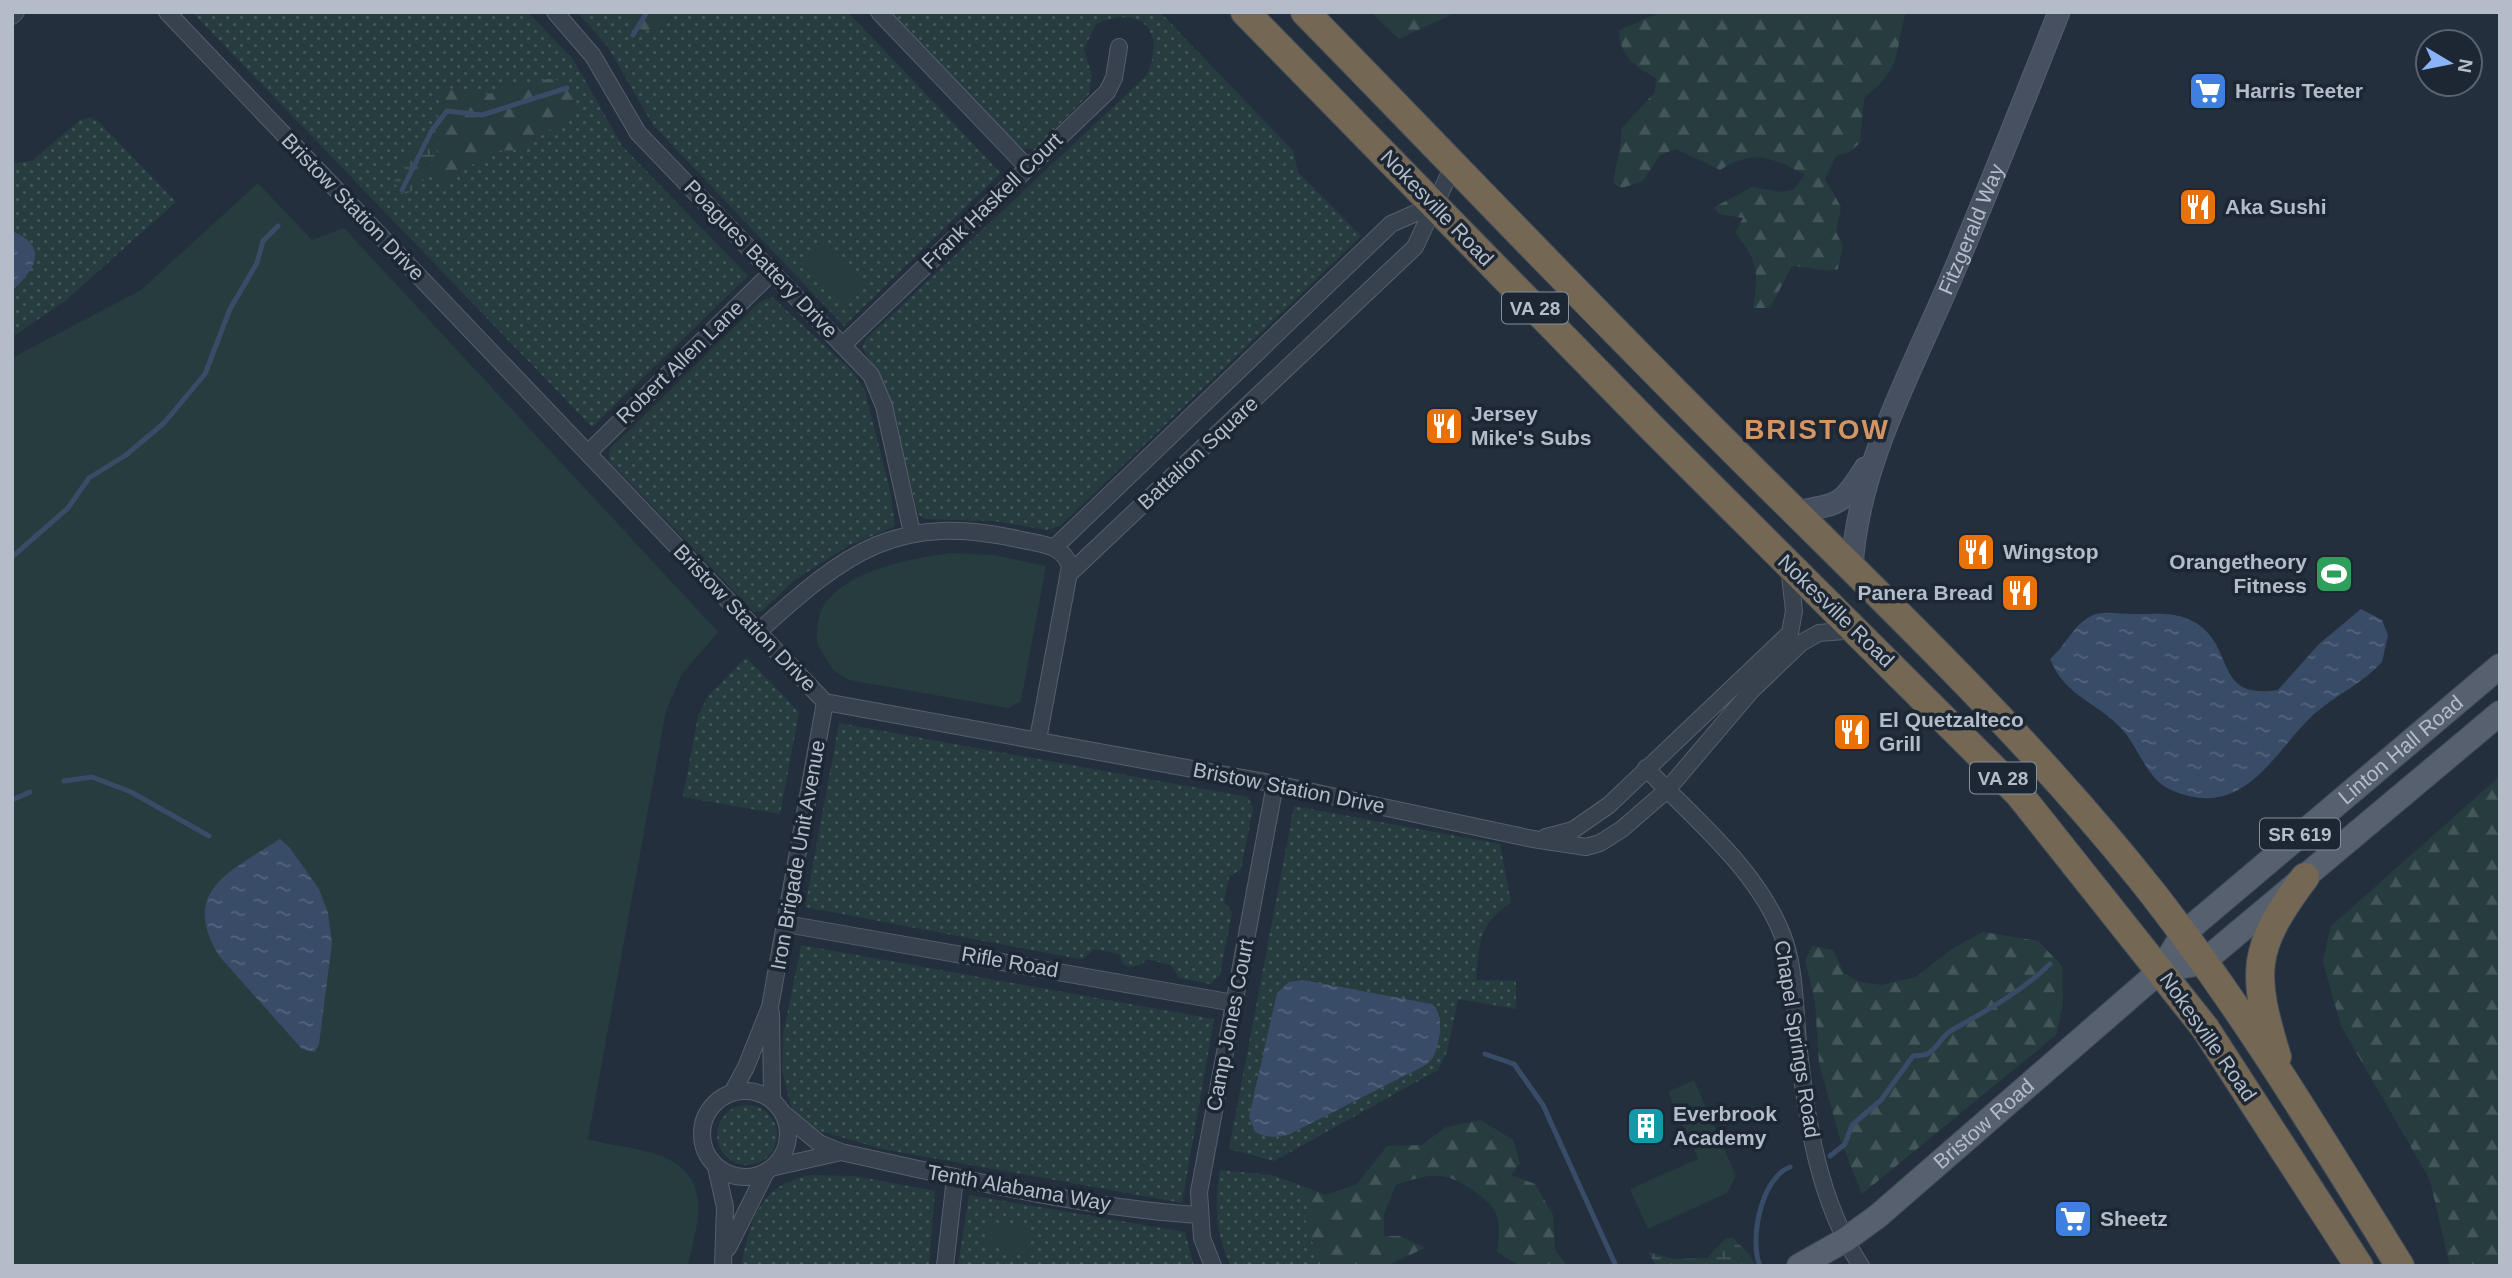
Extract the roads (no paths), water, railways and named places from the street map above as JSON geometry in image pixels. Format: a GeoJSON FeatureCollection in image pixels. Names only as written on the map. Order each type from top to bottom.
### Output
{"type":"FeatureCollection","features":[{"type":"Feature","properties":{"kind":"highway","name":"Nokesville Road"},"geometry":{"type":"LineString","coordinates":[[1245,12],[1789,566],[2019,794],[2161,970],[2220,1050],[2359,1266]]}},
{"type":"Feature","properties":{"kind":"highway","name":"Nokesville Road"},"geometry":{"type":"LineString","coordinates":[[1304,12],[1852,569],[2063,788],[2183,934],[2285,1083],[2400,1266]]}},
{"type":"Feature","properties":{"kind":"highway"},"geometry":{"type":"LineString","coordinates":[[2285,1083],[2262,1007],[2259,967],[2273,922],[2305,877]]}},
{"type":"Feature","properties":{"kind":"main road","name":"Linton Hall Road"},"geometry":{"type":"LineString","coordinates":[[2161,970],[2183,934],[2500,666]]}},
{"type":"Feature","properties":{"kind":"main road","name":"Linton Hall Road"},"geometry":{"type":"LineString","coordinates":[[2202,963],[2500,713]]}},
{"type":"Feature","properties":{"kind":"main road"},"geometry":{"type":"LineString","coordinates":[[2161,970],[2202,963]]}},
{"type":"Feature","properties":{"kind":"main road","name":"Bristow Road"},"geometry":{"type":"LineString","coordinates":[[1799,1266],[1845,1240],[1878,1216],[2161,970]]}},
{"type":"Feature","properties":{"kind":"street"},"geometry":{"type":"LineString","coordinates":[[12,16],[16,12]]}},
{"type":"Feature","properties":{"kind":"street","name":"Bristow Station Drive"},"geometry":{"type":"LineString","coordinates":[[167,12],[825,702],[1275,784],[1576,846],[1600,843],[1622,829],[1667,790],[1751,691],[1801,643],[1819,633],[1856,630]]}},
{"type":"Feature","properties":{"kind":"street","name":"Poagues Battery Drive"},"geometry":{"type":"LineString","coordinates":[[555,12],[593,56],[638,133],[871,375],[884,406],[912,533]]}},
{"type":"Feature","properties":{"kind":"street"},"geometry":{"type":"LineString","coordinates":[[879,12],[1027,167]]}},
{"type":"Feature","properties":{"kind":"street","name":"Fitzgerald Way"},"geometry":{"type":"LineString","coordinates":[[1852,569],[1855,529],[1881,443],[1991,184],[2059,12]]}},
{"type":"Feature","properties":{"kind":"street","name":"Frank Haskell Court"},"geometry":{"type":"LineString","coordinates":[[844,344],[1107,92],[1114,78],[1119,47]]}},
{"type":"Feature","properties":{"kind":"street","name":"Battalion Square"},"geometry":{"type":"LineString","coordinates":[[1068,575],[1415,247],[1454,164]]}},
{"type":"Feature","properties":{"kind":"street","name":"Battalion Square"},"geometry":{"type":"LineString","coordinates":[[1055,547],[1391,224],[1434,205]]}},
{"type":"Feature","properties":{"kind":"street","name":"Robert Allen Lane"},"geometry":{"type":"LineString","coordinates":[[587,453],[773,271]]}},
{"type":"Feature","properties":{"kind":"street","name":"Fitzgerald Way"},"geometry":{"type":"LineString","coordinates":[[1795,512],[1840,502],[1850,493],[1881,443]]}},
{"type":"Feature","properties":{"kind":"street"},"geometry":{"type":"LineString","coordinates":[[758,632],[816,580],[840,563],[864,549],[912,533],[940,529],[969,531],[1055,547],[1068,558],[1068,575],[1038,740]]}},
{"type":"Feature","properties":{"kind":"street","name":"Bristow Station Drive"},"geometry":{"type":"LineString","coordinates":[[1533,839],[1561,836],[1609,805],[1790,633],[1794,611],[1789,566]]}},
{"type":"Feature","properties":{"kind":"street","name":"Iron Brigade Unit Avenue"},"geometry":{"type":"LineString","coordinates":[[732,1093],[746,1067],[770,1007],[825,702]]}},
{"type":"Feature","properties":{"kind":"street","name":"Chapel Springs Road"},"geometry":{"type":"LineString","coordinates":[[1646,768],[1737,863],[1756,888],[1785,943],[1810,1129],[1822,1178],[1845,1240],[1861,1266]]}},
{"type":"Feature","properties":{"kind":"street","name":"Camp Jones Court"},"geometry":{"type":"LineString","coordinates":[[1213,1266],[1202,1238],[1198,1215],[1199,1192],[1275,784]]}},
{"type":"Feature","properties":{"kind":"street","name":"Rifle Road"},"geometry":{"type":"LineString","coordinates":[[786,924],[1234,1003]]}},
{"type":"Feature","properties":{"kind":"street","name":"Iron Brigade Unit Avenue"},"geometry":{"type":"LineString","coordinates":[[770,1007],[772,1100]]}},
{"type":"Feature","properties":{"kind":"street"},"geometry":{"type":"LineString","coordinates":[[753,1092],[772,1100],[783,1114],[788,1138],[785,1152],[770,1169],[724,1259],[725,1206],[716,1167],[705,1152],[703,1124],[714,1103],[732,1093],[753,1092]]}},
{"type":"Feature","properties":{"kind":"street","name":"Tenth Alabama Way"},"geometry":{"type":"LineString","coordinates":[[783,1114],[812,1138],[841,1152],[955,1178],[1153,1212],[1198,1215]]}},
{"type":"Feature","properties":{"kind":"street","name":"Tenth Alabama Way"},"geometry":{"type":"LineString","coordinates":[[770,1169],[841,1152]]}},
{"type":"Feature","properties":{"kind":"street"},"geometry":{"type":"LineString","coordinates":[[716,1167],[739,1178],[770,1169]]}},
{"type":"Feature","properties":{"kind":"street"},"geometry":{"type":"LineString","coordinates":[[945,1266],[955,1178]]}},
{"type":"Feature","properties":{"kind":"water"},"geometry":{"type":"Polygon","coordinates":[[[12,231],[31,244],[35,259],[27,275],[12,291],[12,231]]]}},
{"type":"Feature","properties":{"kind":"water"},"geometry":{"type":"Polygon","coordinates":[[[2361,609],[2382,620],[2388,635],[2382,662],[2314,714],[2255,778],[2238,790],[2219,797],[2197,797],[2171,790],[2155,779],[2121,728],[2072,690],[2050,659],[2084,620],[2095,614],[2174,615],[2189,619],[2208,633],[2234,680],[2243,687],[2257,691],[2278,690],[2319,644],[2361,609]]]}},
{"type":"Feature","properties":{"kind":"water"},"geometry":{"type":"Polygon","coordinates":[[[280,839],[290,848],[319,889],[328,913],[332,943],[319,1044],[315,1052],[302,1049],[220,957],[209,934],[205,915],[208,899],[216,885],[228,873],[280,839]]]}},
{"type":"Feature","properties":{"kind":"water"},"geometry":{"type":"Polygon","coordinates":[[[1303,980],[1432,1004],[1439,1014],[1438,1045],[1432,1059],[1420,1068],[1290,1134],[1276,1137],[1264,1135],[1255,1132],[1249,1117],[1277,993],[1289,982],[1303,980]]]}},
{"type":"Feature","properties":{"kind":"waterway"},"geometry":{"type":"LineString","coordinates":[[633,35],[647,12]]}},
{"type":"Feature","properties":{"kind":"waterway"},"geometry":{"type":"LineString","coordinates":[[402,190],[432,130],[447,111],[482,115],[567,88]]}},
{"type":"Feature","properties":{"kind":"waterway"},"geometry":{"type":"LineString","coordinates":[[12,557],[68,508],[89,478],[126,455],[164,423],[205,374],[230,309],[257,263],[263,241],[278,226]]}},
{"type":"Feature","properties":{"kind":"waterway"},"geometry":{"type":"LineString","coordinates":[[64,781],[92,777],[131,792],[209,836]]}},
{"type":"Feature","properties":{"kind":"waterway"},"geometry":{"type":"LineString","coordinates":[[12,800],[30,792]]}},
{"type":"Feature","properties":{"kind":"waterway"},"geometry":{"type":"LineString","coordinates":[[1830,1156],[1845,1144],[1852,1125],[1881,1100],[1913,1056],[1929,1053],[1949,1032],[2015,992],[2050,964]]}},
{"type":"Feature","properties":{"kind":"waterway"},"geometry":{"type":"LineString","coordinates":[[1485,1054],[1514,1064],[1543,1105],[1616,1266]]}},
{"type":"Feature","properties":{"kind":"waterway"},"geometry":{"type":"LineString","coordinates":[[1760,1266],[1756,1241],[1760,1211],[1772,1183],[1780,1173],[1790,1167]]}},
{"type":"Feature","properties":{"kind":"place","name":"Harris Teeter"},"geometry":{"type":"Point","coordinates":[2208,91]}},
{"type":"Feature","properties":{"kind":"place","name":"Aka Sushi"},"geometry":{"type":"Point","coordinates":[2198,207]}},
{"type":"Feature","properties":{"kind":"place","name":"Jersey Mike's Subs"},"geometry":{"type":"Point","coordinates":[1444,426]}},
{"type":"Feature","properties":{"kind":"place","name":"Wingstop"},"geometry":{"type":"Point","coordinates":[1976,552]}},
{"type":"Feature","properties":{"kind":"place","name":"Orangetheory Fitness"},"geometry":{"type":"Point","coordinates":[2334,574]}},
{"type":"Feature","properties":{"kind":"place","name":"Panera Bread"},"geometry":{"type":"Point","coordinates":[2020,593]}},
{"type":"Feature","properties":{"kind":"place","name":"El Quetzalteco Grill"},"geometry":{"type":"Point","coordinates":[1852,732]}},
{"type":"Feature","properties":{"kind":"place","name":"Everbrook Academy"},"geometry":{"type":"Point","coordinates":[1646,1126]}},
{"type":"Feature","properties":{"kind":"place","name":"Sheetz"},"geometry":{"type":"Point","coordinates":[2073,1219]}},
{"type":"Feature","properties":{"kind":"district","name":"BRISTOW"},"geometry":{"type":"Point","coordinates":[1817,429]}}]}
